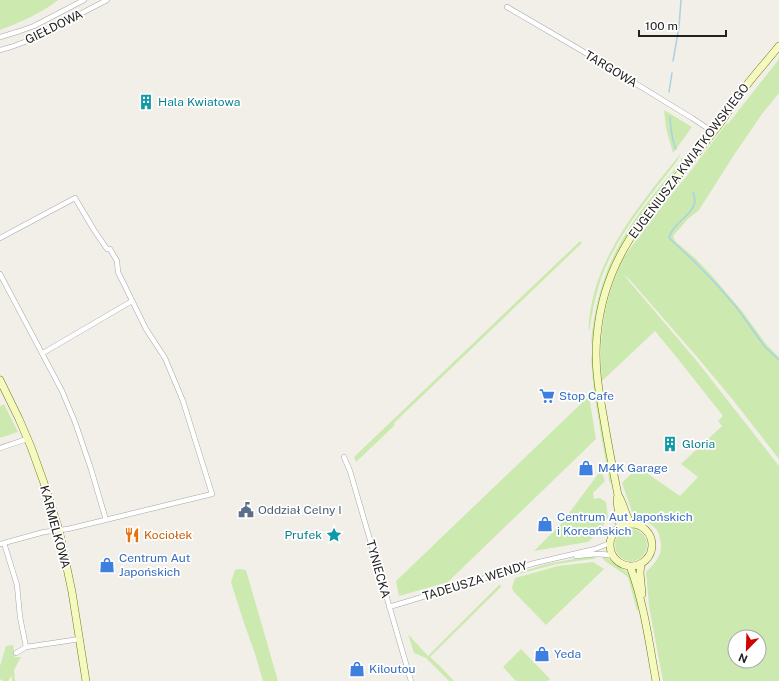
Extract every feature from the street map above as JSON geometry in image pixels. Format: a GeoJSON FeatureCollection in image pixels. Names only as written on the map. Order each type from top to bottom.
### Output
{"type":"FeatureCollection","features":[{"type":"Feature","properties":{"kind":"main road","name":"EUGENIUSZA KWIATKOWSKIEGO"},"geometry":{"type":"LineString","coordinates":[[620,527],[617,500],[618,495],[602,410],[597,371],[597,336],[599,317],[604,297],[615,266],[630,238],[650,209],[713,132],[749,82],[779,46]]}},
{"type":"Feature","properties":{"kind":"main road","name":"KARMELKOWA"},"geometry":{"type":"LineString","coordinates":[[0,380],[27,439],[44,483],[59,530],[72,592],[86,681]]}},
{"type":"Feature","properties":{"kind":"main road","name":"EUGENIUSZA KWIATKOWSKIEGO"},"geometry":{"type":"LineString","coordinates":[[618,495],[631,524]]}},
{"type":"Feature","properties":{"kind":"main road"},"geometry":{"type":"LineString","coordinates":[[631,524],[642,527],[652,540],[652,548],[649,556],[641,564],[635,566],[620,563],[613,556],[610,548],[612,535],[614,532],[620,527],[631,524]]}},
{"type":"Feature","properties":{"kind":"main road"},"geometry":{"type":"LineString","coordinates":[[641,564],[642,604],[656,681]]}},
{"type":"Feature","properties":{"kind":"main road"},"geometry":{"type":"LineString","coordinates":[[630,566],[642,604]]}},
{"type":"Feature","properties":{"kind":"street","name":"GIEŁDOWA"},"geometry":{"type":"LineString","coordinates":[[0,37],[20,32],[84,0]]}},
{"type":"Feature","properties":{"kind":"street","name":"GIEŁDOWA"},"geometry":{"type":"LineString","coordinates":[[0,50],[30,40],[100,2],[108,0]]}},
{"type":"Feature","properties":{"kind":"street"},"geometry":{"type":"LineString","coordinates":[[75,5],[80,14]]}},
{"type":"Feature","properties":{"kind":"street","name":"TARGOWA"},"geometry":{"type":"LineString","coordinates":[[507,7],[579,49],[713,132]]}},
{"type":"Feature","properties":{"kind":"street"},"geometry":{"type":"LineString","coordinates":[[0,238],[75,198],[94,230],[117,261],[118,272],[132,301],[146,329],[165,358],[180,393],[212,494],[106,520],[67,529],[44,532],[2,543],[17,585],[20,617],[26,647]]}},
{"type":"Feature","properties":{"kind":"street"},"geometry":{"type":"LineString","coordinates":[[0,274],[62,391],[75,422],[106,520]]}},
{"type":"Feature","properties":{"kind":"street"},"geometry":{"type":"LineString","coordinates":[[42,353],[132,301]]}},
{"type":"Feature","properties":{"kind":"street"},"geometry":{"type":"LineString","coordinates":[[0,448],[27,439]]}},
{"type":"Feature","properties":{"kind":"street","name":"TYNIECKA"},"geometry":{"type":"LineString","coordinates":[[344,457],[350,471],[411,681]]}},
{"type":"Feature","properties":{"kind":"street","name":"TADEUSZA WENDY"},"geometry":{"type":"LineString","coordinates":[[389,607],[535,563],[597,548],[610,543]]}},
{"type":"Feature","properties":{"kind":"street","name":"TADEUSZA WENDY"},"geometry":{"type":"LineString","coordinates":[[562,557],[600,554],[613,556]]}},
{"type":"Feature","properties":{"kind":"street"},"geometry":{"type":"LineString","coordinates":[[16,653],[26,647],[80,639]]}},
{"type":"Feature","properties":{"kind":"green space"},"geometry":{"type":"Polygon","coordinates":[[[0,0],[58,0],[30,17],[0,30],[0,0]]]}},
{"type":"Feature","properties":{"kind":"green space"},"geometry":{"type":"Polygon","coordinates":[[[779,59],[779,93],[762,114],[736,152],[699,210],[688,219],[673,236],[675,241],[696,259],[713,277],[742,311],[766,344],[779,357],[779,459],[698,358],[630,280],[623,274],[696,360],[779,466],[779,681],[663,681],[649,606],[646,572],[656,561],[660,553],[660,539],[656,529],[632,512],[622,483],[638,467],[680,496],[698,477],[681,464],[722,426],[718,421],[723,416],[655,331],[602,381],[601,352],[603,325],[608,298],[620,265],[626,254],[659,209],[686,177],[727,123],[728,124],[779,59]]]}},
{"type":"Feature","properties":{"kind":"green space"},"geometry":{"type":"Polygon","coordinates":[[[664,110],[692,127],[673,153],[666,128],[664,110]]]}},
{"type":"Feature","properties":{"kind":"green space"},"geometry":{"type":"Polygon","coordinates":[[[681,153],[677,161],[634,217],[616,247],[600,284],[589,332],[589,317],[594,293],[609,254],[619,236],[642,202],[681,153]]]}},
{"type":"Feature","properties":{"kind":"green space"},"geometry":{"type":"Polygon","coordinates":[[[682,158],[683,159],[679,166],[633,227],[618,253],[608,274],[601,296],[594,326],[594,338],[591,344],[598,300],[612,259],[632,224],[682,158]]]}},
{"type":"Feature","properties":{"kind":"green space"},"geometry":{"type":"Polygon","coordinates":[[[580,241],[582,243],[394,423],[395,425],[356,462],[354,457],[580,241]]]}},
{"type":"Feature","properties":{"kind":"green space"},"geometry":{"type":"Polygon","coordinates":[[[591,356],[593,359],[597,402],[611,482],[609,482],[598,418],[591,356]]]}},
{"type":"Feature","properties":{"kind":"green space"},"geometry":{"type":"Polygon","coordinates":[[[589,396],[596,439],[448,582],[399,596],[396,581],[589,396]]]}},
{"type":"Feature","properties":{"kind":"green space"},"geometry":{"type":"Polygon","coordinates":[[[4,404],[18,432],[0,438],[0,406],[4,404]]]}},
{"type":"Feature","properties":{"kind":"green space"},"geometry":{"type":"Polygon","coordinates":[[[601,470],[605,481],[593,493],[594,499],[600,498],[606,502],[608,517],[602,528],[588,542],[534,551],[561,524],[601,470]]]}},
{"type":"Feature","properties":{"kind":"green space"},"geometry":{"type":"Polygon","coordinates":[[[628,529],[634,529],[644,536],[647,545],[646,551],[640,558],[634,561],[628,561],[618,554],[615,548],[615,542],[622,532],[628,529]]]}},
{"type":"Feature","properties":{"kind":"green space"},"geometry":{"type":"Polygon","coordinates":[[[596,556],[594,559],[557,564],[511,576],[546,564],[596,556]]]}},
{"type":"Feature","properties":{"kind":"green space"},"geometry":{"type":"Polygon","coordinates":[[[603,556],[629,573],[632,578],[639,608],[637,611],[628,577],[605,561],[603,556]]]}},
{"type":"Feature","properties":{"kind":"green space"},"geometry":{"type":"Polygon","coordinates":[[[593,562],[604,569],[546,625],[513,591],[512,587],[515,578],[558,566],[593,562]]]}},
{"type":"Feature","properties":{"kind":"green space"},"geometry":{"type":"Polygon","coordinates":[[[235,570],[246,570],[278,681],[263,681],[231,582],[235,570]]]}},
{"type":"Feature","properties":{"kind":"green space"},"geometry":{"type":"Polygon","coordinates":[[[500,584],[501,587],[430,657],[454,681],[449,681],[426,658],[414,653],[408,634],[428,656],[500,584]]]}},
{"type":"Feature","properties":{"kind":"green space"},"geometry":{"type":"Polygon","coordinates":[[[13,645],[15,657],[21,657],[14,670],[16,681],[12,681],[12,676],[8,681],[3,681],[0,679],[0,666],[6,646],[13,645]]]}},
{"type":"Feature","properties":{"kind":"green space"},"geometry":{"type":"Polygon","coordinates":[[[521,649],[550,679],[548,681],[516,681],[503,667],[521,649]]]}},
{"type":"Feature","properties":{"kind":"waterway"},"geometry":{"type":"LineString","coordinates":[[673,61],[679,27],[681,0]]}},
{"type":"Feature","properties":{"kind":"waterway"},"geometry":{"type":"LineString","coordinates":[[669,92],[672,73]]}},
{"type":"Feature","properties":{"kind":"waterway"},"geometry":{"type":"LineString","coordinates":[[670,117],[672,137],[676,149]]}},
{"type":"Feature","properties":{"kind":"waterway"},"geometry":{"type":"LineString","coordinates":[[693,192],[695,201],[692,209],[677,224],[669,238],[718,286],[737,308],[765,347],[779,360]]}},
{"type":"Feature","properties":{"kind":"place","name":"Hala Kwiatowa"},"geometry":{"type":"Point","coordinates":[146,102]}},
{"type":"Feature","properties":{"kind":"place","name":"Stop Cafe"},"geometry":{"type":"Point","coordinates":[547,396]}},
{"type":"Feature","properties":{"kind":"place","name":"Gloria"},"geometry":{"type":"Point","coordinates":[670,444]}},
{"type":"Feature","properties":{"kind":"place","name":"M4K Garage"},"geometry":{"type":"Point","coordinates":[586,468]}},
{"type":"Feature","properties":{"kind":"place","name":"Oddział Celny I"},"geometry":{"type":"Point","coordinates":[246,510]}},
{"type":"Feature","properties":{"kind":"place","name":"Centrum Aut Japońskich i Koreańskich"},"geometry":{"type":"Point","coordinates":[545,524]}},
{"type":"Feature","properties":{"kind":"place","name":"Kociołek"},"geometry":{"type":"Point","coordinates":[132,535]}},
{"type":"Feature","properties":{"kind":"place","name":"Prufek"},"geometry":{"type":"Point","coordinates":[334,535]}},
{"type":"Feature","properties":{"kind":"place","name":"Centrum Aut Japońskich"},"geometry":{"type":"Point","coordinates":[107,565]}},
{"type":"Feature","properties":{"kind":"place","name":"Yeda"},"geometry":{"type":"Point","coordinates":[542,654]}},
{"type":"Feature","properties":{"kind":"place","name":"Kiloutou"},"geometry":{"type":"Point","coordinates":[357,669]}}]}
